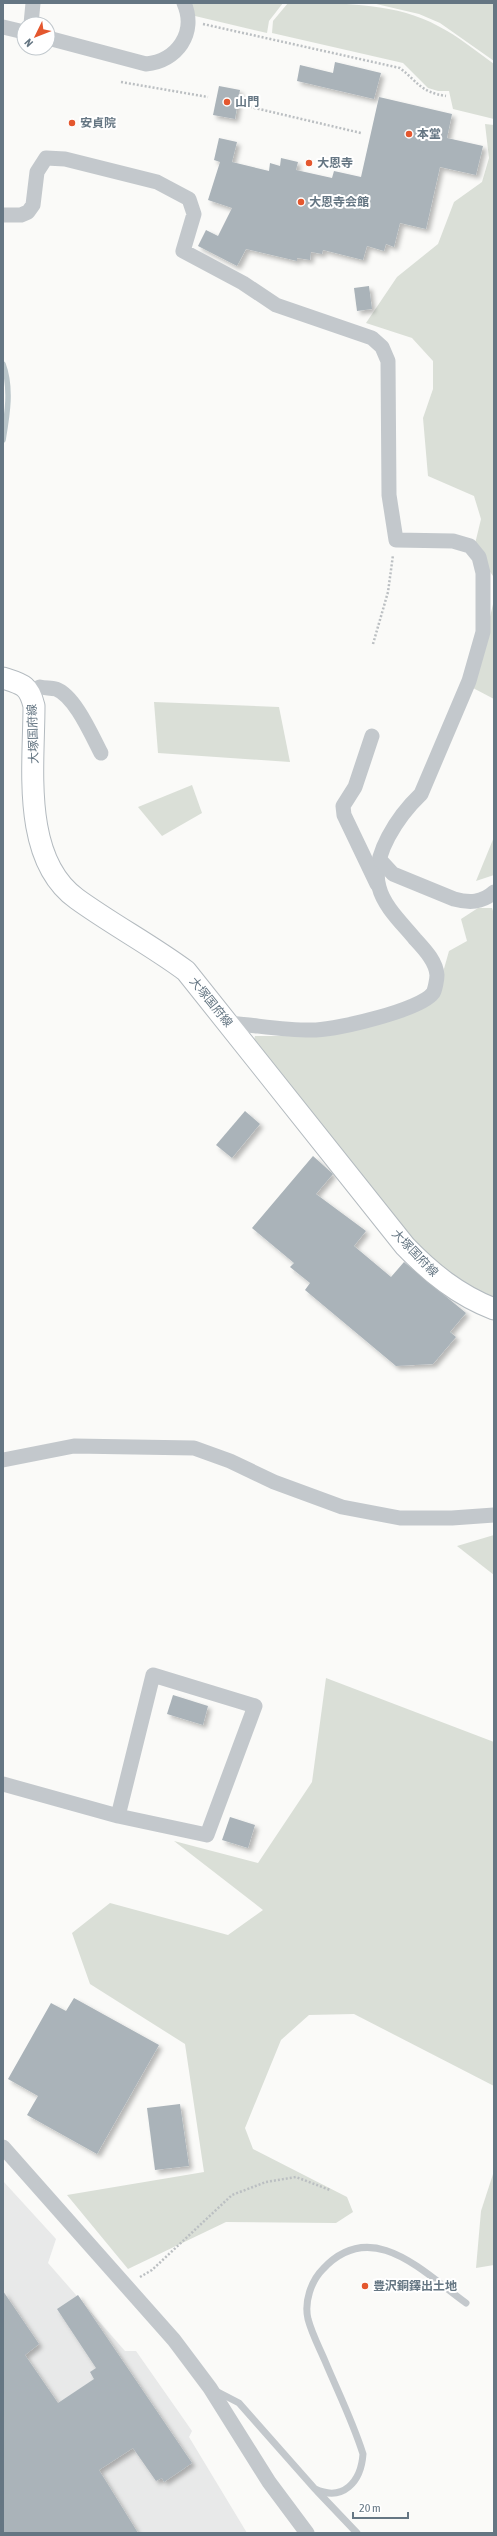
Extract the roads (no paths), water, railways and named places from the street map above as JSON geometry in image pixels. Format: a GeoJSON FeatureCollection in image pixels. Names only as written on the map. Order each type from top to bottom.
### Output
{"type":"FeatureCollection","features":[{"type":"Feature","properties":{"kind":"main road","name":"大塚国府線"},"geometry":{"type":"LineString","coordinates":[[3,678],[22,684],[30,692],[34,706],[34,812],[40,843],[60,882],[76,898],[154,947],[186,972],[405,1246],[427,1268],[454,1290],[494,1308]]}},
{"type":"Feature","properties":{"kind":"street"},"geometry":{"type":"LineString","coordinates":[[32,16],[33,3]]}},
{"type":"Feature","properties":{"kind":"street"},"geometry":{"type":"LineString","coordinates":[[56,40],[146,64],[159,62],[183,45],[189,20],[184,3]]}},
{"type":"Feature","properties":{"kind":"street"},"geometry":{"type":"LineString","coordinates":[[3,27],[16,30]]}},
{"type":"Feature","properties":{"kind":"street"},"geometry":{"type":"LineString","coordinates":[[3,215],[21,215],[28,212],[33,204],[37,172],[46,158],[65,159],[157,182],[189,199],[194,214],[183,251],[276,304],[372,338],[382,347],[388,361],[389,495],[396,540],[453,541],[470,546],[479,557],[484,574],[484,632],[469,681],[421,794],[411,804],[385,841],[380,852],[381,861],[378,875],[379,887]]}},
{"type":"Feature","properties":{"kind":"street"},"geometry":{"type":"LineString","coordinates":[[30,692],[40,687],[56,690],[62,694],[79,712],[101,753]]}},
{"type":"Feature","properties":{"kind":"street"},"geometry":{"type":"LineString","coordinates":[[228,1023],[316,1030],[406,1010],[423,1001],[434,992],[437,975],[431,958],[387,904],[344,815],[343,806],[355,787],[372,736]]}},
{"type":"Feature","properties":{"kind":"street"},"geometry":{"type":"LineString","coordinates":[[381,861],[393,874],[454,899],[463,901],[485,900],[494,892]]}},
{"type":"Feature","properties":{"kind":"street"},"geometry":{"type":"LineString","coordinates":[[3,1460],[74,1446],[194,1448],[230,1461],[274,1482],[342,1507],[400,1518],[452,1518],[494,1515]]}},
{"type":"Feature","properties":{"kind":"street"},"geometry":{"type":"LineString","coordinates":[[3,1784],[118,1816],[207,1835],[255,1706],[153,1675],[118,1816]]}},
{"type":"Feature","properties":{"kind":"street"},"geometry":{"type":"LineString","coordinates":[[3,2147],[174,2340],[210,2388],[269,2482],[307,2533]]}},
{"type":"Feature","properties":{"kind":"lane"},"geometry":{"type":"LineString","coordinates":[[315,2489],[325,2494],[336,2494],[348,2488],[357,2477],[362,2466],[363,2454],[308,2317],[310,2289],[317,2275],[328,2263],[354,2249],[369,2246],[384,2248],[399,2254],[466,2303]]}},
{"type":"Feature","properties":{"kind":"lane"},"geometry":{"type":"LineString","coordinates":[[210,2388],[239,2403],[315,2489],[357,2533]]}},
{"type":"Feature","properties":{"kind":"waterway"},"geometry":{"type":"LineString","coordinates":[[3,364],[6,373],[8,392],[3,440]]}},
{"type":"Feature","properties":{"kind":"place","name":"山門"},"geometry":{"type":"Point","coordinates":[227,102]}},
{"type":"Feature","properties":{"kind":"place","name":"安貞院"},"geometry":{"type":"Point","coordinates":[72,123]}},
{"type":"Feature","properties":{"kind":"place","name":"本堂"},"geometry":{"type":"Point","coordinates":[409,134]}},
{"type":"Feature","properties":{"kind":"place","name":"大恩寺"},"geometry":{"type":"Point","coordinates":[309,163]}},
{"type":"Feature","properties":{"kind":"place","name":"大恩寺会館"},"geometry":{"type":"Point","coordinates":[301,202]}},
{"type":"Feature","properties":{"kind":"place","name":"豊沢銅鐸出土地"},"geometry":{"type":"Point","coordinates":[365,2286]}}]}
